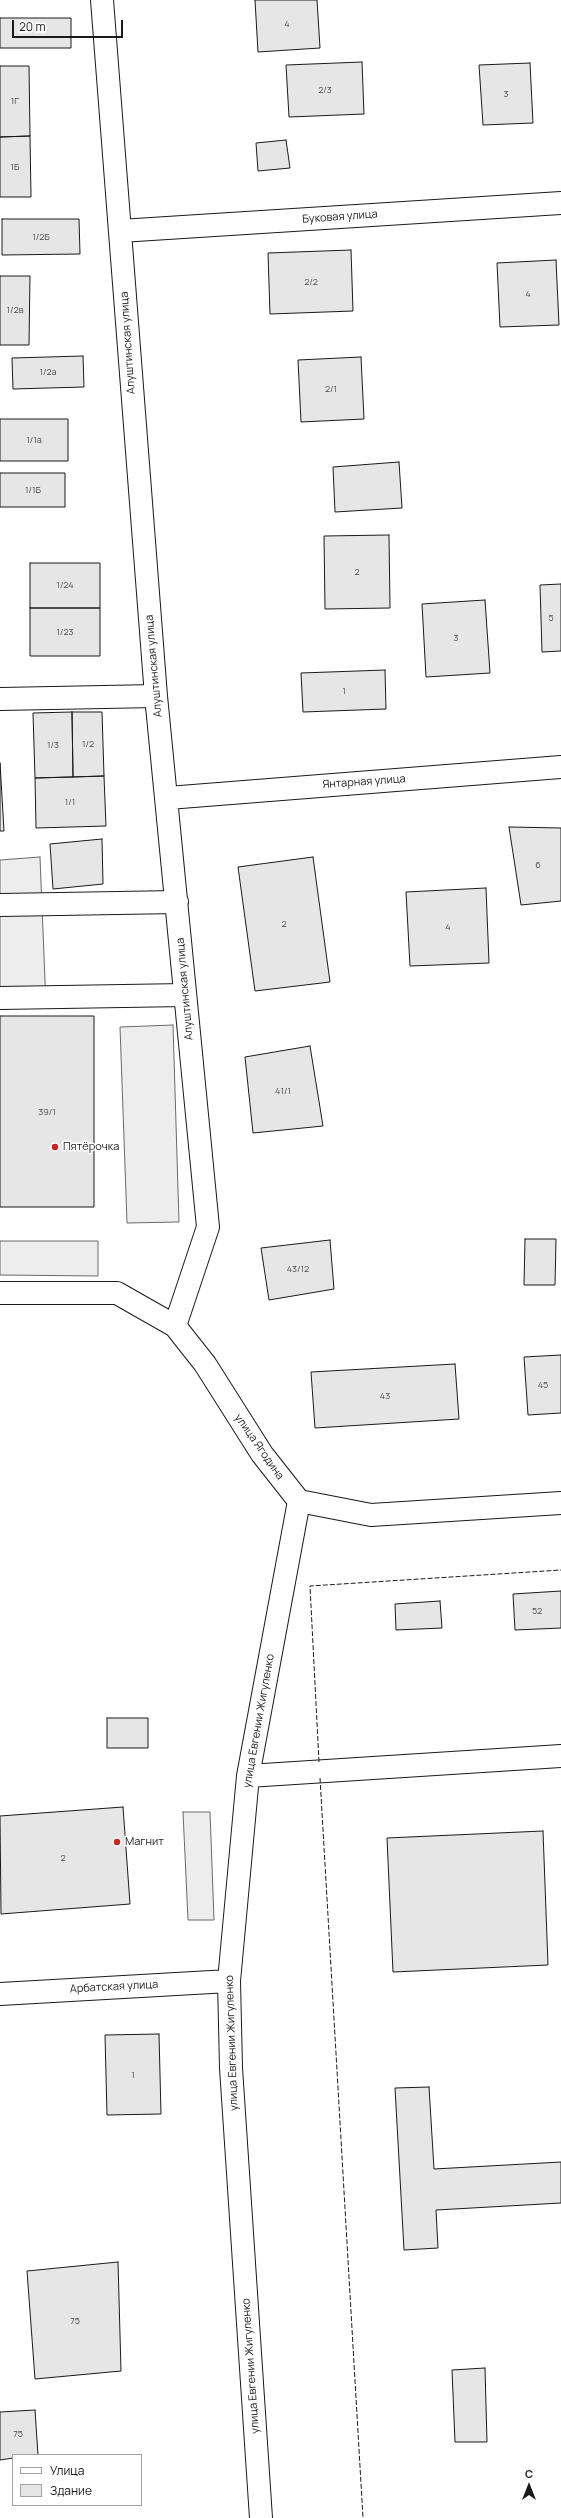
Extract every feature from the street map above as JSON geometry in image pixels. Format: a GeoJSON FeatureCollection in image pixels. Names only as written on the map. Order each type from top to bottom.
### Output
{"type":"FeatureCollection","features":[{"type":"Feature","properties":{"kind":"street","name":"Алуштинская улица"},"geometry":{"type":"LineString","coordinates":[[102,0],[156,696],[168,798],[185,995],[208,1227],[175,1326]]}},
{"type":"Feature","properties":{"kind":"street","name":"Буковая улица"},"geometry":{"type":"LineString","coordinates":[[120,231],[561,203]]}},
{"type":"Feature","properties":{"kind":"street"},"geometry":{"type":"LineString","coordinates":[[0,699],[156,696]]}},
{"type":"Feature","properties":{"kind":"street","name":"Янтарная улица"},"geometry":{"type":"LineString","coordinates":[[168,798],[561,767]]}},
{"type":"Feature","properties":{"kind":"street"},"geometry":{"type":"LineString","coordinates":[[0,904],[177,902]]}},
{"type":"Feature","properties":{"kind":"street"},"geometry":{"type":"LineString","coordinates":[[0,998],[185,995]]}},
{"type":"Feature","properties":{"kind":"street","name":"улица Ягодина"},"geometry":{"type":"LineString","coordinates":[[0,1293],[117,1293],[175,1326],[205,1364],[262,1454],[299,1501]]}},
{"type":"Feature","properties":{"kind":"street"},"geometry":{"type":"LineString","coordinates":[[299,1501],[370,1515],[561,1503]]}},
{"type":"Feature","properties":{"kind":"street","name":"улица Евгении Жигуленко"},"geometry":{"type":"LineString","coordinates":[[261,2518],[231,2068],[228,1981],[248,1776],[299,1501]]}},
{"type":"Feature","properties":{"kind":"street"},"geometry":{"type":"LineString","coordinates":[[248,1776],[561,1756]]}},
{"type":"Feature","properties":{"kind":"street","name":"Арбатская улица"},"geometry":{"type":"LineString","coordinates":[[0,1994],[228,1981]]}},
{"type":"Feature","properties":{"kind":"shaded area"},"geometry":{"type":"Polygon","coordinates":[[[40,857],[46,1005],[0,1006],[0,860],[40,857]]]}},
{"type":"Feature","properties":{"kind":"shaded area"},"geometry":{"type":"Polygon","coordinates":[[[173,1025],[179,1222],[127,1223],[120,1027],[173,1025]]]}},
{"type":"Feature","properties":{"kind":"shaded area"},"geometry":{"type":"Polygon","coordinates":[[[0,1241],[98,1241],[98,1276],[0,1275],[0,1241]]]}},
{"type":"Feature","properties":{"kind":"shaded area"},"geometry":{"type":"Polygon","coordinates":[[[183,1812],[210,1812],[214,1920],[188,1920],[183,1812]]]}},
{"type":"Feature","properties":{"kind":"building"},"geometry":{"type":"Polygon","coordinates":[[[255,0],[317,0],[320,48],[258,52],[255,0]]]}},
{"type":"Feature","properties":{"kind":"building"},"geometry":{"type":"Polygon","coordinates":[[[0,18],[71,18],[71,48],[0,48],[0,18]]]}},
{"type":"Feature","properties":{"kind":"building"},"geometry":{"type":"Polygon","coordinates":[[[362,62],[364,114],[289,117],[286,65],[362,62]]]}},
{"type":"Feature","properties":{"kind":"building"},"geometry":{"type":"Polygon","coordinates":[[[530,63],[533,123],[483,125],[479,65],[530,63]]]}},
{"type":"Feature","properties":{"kind":"building"},"geometry":{"type":"Polygon","coordinates":[[[0,66],[29,66],[30,136],[0,137],[0,66]]]}},
{"type":"Feature","properties":{"kind":"building"},"geometry":{"type":"Polygon","coordinates":[[[30,136],[31,197],[0,197],[0,137],[30,136]]]}},
{"type":"Feature","properties":{"kind":"building"},"geometry":{"type":"Polygon","coordinates":[[[286,140],[290,168],[258,171],[256,143],[286,140]]]}},
{"type":"Feature","properties":{"kind":"building"},"geometry":{"type":"Polygon","coordinates":[[[2,219],[79,219],[80,254],[2,255],[2,219]]]}},
{"type":"Feature","properties":{"kind":"building"},"geometry":{"type":"Polygon","coordinates":[[[351,250],[353,311],[270,314],[268,253],[351,250]]]}},
{"type":"Feature","properties":{"kind":"building"},"geometry":{"type":"Polygon","coordinates":[[[556,260],[559,325],[500,327],[497,263],[556,260]]]}},
{"type":"Feature","properties":{"kind":"building"},"geometry":{"type":"Polygon","coordinates":[[[0,276],[30,276],[29,345],[0,345],[0,276]]]}},
{"type":"Feature","properties":{"kind":"building"},"geometry":{"type":"Polygon","coordinates":[[[83,356],[84,387],[13,389],[12,358],[83,356]]]}},
{"type":"Feature","properties":{"kind":"building"},"geometry":{"type":"Polygon","coordinates":[[[361,357],[364,419],[301,422],[298,360],[361,357]]]}},
{"type":"Feature","properties":{"kind":"building"},"geometry":{"type":"Polygon","coordinates":[[[0,419],[68,419],[68,461],[0,461],[0,419]]]}},
{"type":"Feature","properties":{"kind":"building"},"geometry":{"type":"Polygon","coordinates":[[[399,462],[402,508],[335,512],[333,467],[399,462]]]}},
{"type":"Feature","properties":{"kind":"building"},"geometry":{"type":"Polygon","coordinates":[[[0,473],[65,473],[65,507],[0,507],[0,473]]]}},
{"type":"Feature","properties":{"kind":"building"},"geometry":{"type":"Polygon","coordinates":[[[389,535],[390,608],[325,609],[324,536],[389,535]]]}},
{"type":"Feature","properties":{"kind":"building"},"geometry":{"type":"Polygon","coordinates":[[[30,563],[100,563],[100,608],[30,608],[30,563]]]}},
{"type":"Feature","properties":{"kind":"building"},"geometry":{"type":"Polygon","coordinates":[[[561,584],[561,651],[542,652],[540,585],[561,584]]]}},
{"type":"Feature","properties":{"kind":"building"},"geometry":{"type":"Polygon","coordinates":[[[485,600],[490,673],[426,677],[422,604],[485,600]]]}},
{"type":"Feature","properties":{"kind":"building"},"geometry":{"type":"Polygon","coordinates":[[[30,608],[100,608],[100,656],[30,656],[30,608]]]}},
{"type":"Feature","properties":{"kind":"building"},"geometry":{"type":"Polygon","coordinates":[[[385,670],[386,709],[303,712],[301,673],[385,670]]]}},
{"type":"Feature","properties":{"kind":"building"},"geometry":{"type":"Polygon","coordinates":[[[72,712],[102,712],[104,776],[73,777],[72,712]]]}},
{"type":"Feature","properties":{"kind":"building"},"geometry":{"type":"Polygon","coordinates":[[[72,712],[73,777],[35,778],[33,713],[72,712]]]}},
{"type":"Feature","properties":{"kind":"building"},"geometry":{"type":"Polygon","coordinates":[[[0,763],[4,831],[0,831],[0,763]]]}},
{"type":"Feature","properties":{"kind":"building"},"geometry":{"type":"Polygon","coordinates":[[[104,776],[106,826],[36,828],[35,778],[104,776]]]}},
{"type":"Feature","properties":{"kind":"building"},"geometry":{"type":"Polygon","coordinates":[[[509,827],[561,828],[561,901],[521,905],[509,827]]]}},
{"type":"Feature","properties":{"kind":"building"},"geometry":{"type":"Polygon","coordinates":[[[102,839],[103,884],[53,889],[50,844],[102,839]]]}},
{"type":"Feature","properties":{"kind":"building"},"geometry":{"type":"Polygon","coordinates":[[[313,857],[330,982],[255,991],[238,867],[313,857]]]}},
{"type":"Feature","properties":{"kind":"building"},"geometry":{"type":"Polygon","coordinates":[[[486,888],[489,963],[410,966],[406,892],[486,888]]]}},
{"type":"Feature","properties":{"kind":"building"},"geometry":{"type":"Polygon","coordinates":[[[0,1016],[94,1016],[94,1207],[0,1207],[0,1016]]]}},
{"type":"Feature","properties":{"kind":"building"},"geometry":{"type":"Polygon","coordinates":[[[310,1046],[323,1126],[253,1133],[245,1057],[310,1046]]]}},
{"type":"Feature","properties":{"kind":"building"},"geometry":{"type":"Polygon","coordinates":[[[525,1239],[556,1239],[555,1285],[524,1285],[525,1239]]]}},
{"type":"Feature","properties":{"kind":"building"},"geometry":{"type":"Polygon","coordinates":[[[330,1240],[334,1289],[269,1300],[261,1248],[330,1240]]]}},
{"type":"Feature","properties":{"kind":"building"},"geometry":{"type":"Polygon","coordinates":[[[561,1355],[561,1413],[528,1415],[524,1357],[561,1355]]]}},
{"type":"Feature","properties":{"kind":"building"},"geometry":{"type":"Polygon","coordinates":[[[455,1364],[459,1419],[315,1428],[311,1372],[455,1364]]]}},
{"type":"Feature","properties":{"kind":"building"},"geometry":{"type":"Polygon","coordinates":[[[561,1591],[561,1628],[515,1630],[513,1594],[561,1591]]]}},
{"type":"Feature","properties":{"kind":"building"},"geometry":{"type":"Polygon","coordinates":[[[440,1601],[442,1628],[396,1630],[395,1604],[440,1601]]]}},
{"type":"Feature","properties":{"kind":"building"},"geometry":{"type":"Polygon","coordinates":[[[107,1718],[148,1718],[148,1748],[107,1748],[107,1718]]]}},
{"type":"Feature","properties":{"kind":"building"},"geometry":{"type":"Polygon","coordinates":[[[123,1807],[130,1904],[1,1914],[0,1816],[123,1807]]]}},
{"type":"Feature","properties":{"kind":"building"},"geometry":{"type":"Polygon","coordinates":[[[543,1831],[548,1965],[393,1972],[387,1838],[543,1831]]]}},
{"type":"Feature","properties":{"kind":"building"},"geometry":{"type":"Polygon","coordinates":[[[159,2034],[161,2114],[107,2115],[105,2035],[159,2034]]]}},
{"type":"Feature","properties":{"kind":"building"},"geometry":{"type":"Polygon","coordinates":[[[429,2087],[434,2169],[561,2162],[561,2203],[436,2210],[438,2248],[404,2250],[395,2088],[429,2087]]]}},
{"type":"Feature","properties":{"kind":"building"},"geometry":{"type":"Polygon","coordinates":[[[118,2262],[121,2371],[35,2379],[27,2271],[118,2262]]]}},
{"type":"Feature","properties":{"kind":"building"},"geometry":{"type":"Polygon","coordinates":[[[485,2368],[487,2442],[455,2442],[452,2370],[485,2368]]]}},
{"type":"Feature","properties":{"kind":"building"},"geometry":{"type":"Polygon","coordinates":[[[35,2410],[38,2454],[12,2454],[12,2458],[0,2460],[0,2412],[35,2410]]]}},
{"type":"Feature","properties":{"kind":"fence"},"geometry":{"type":"LineString","coordinates":[[319,1762],[310,1586],[561,1570]]}},
{"type":"Feature","properties":{"kind":"fence"},"geometry":{"type":"LineString","coordinates":[[320,1778],[363,2518]]}},
{"type":"Feature","properties":{"kind":"place","name":"Пятёрочка"},"geometry":{"type":"Point","coordinates":[55,1147]}},
{"type":"Feature","properties":{"kind":"place","name":"Магнит"},"geometry":{"type":"Point","coordinates":[117,1842]}}]}
